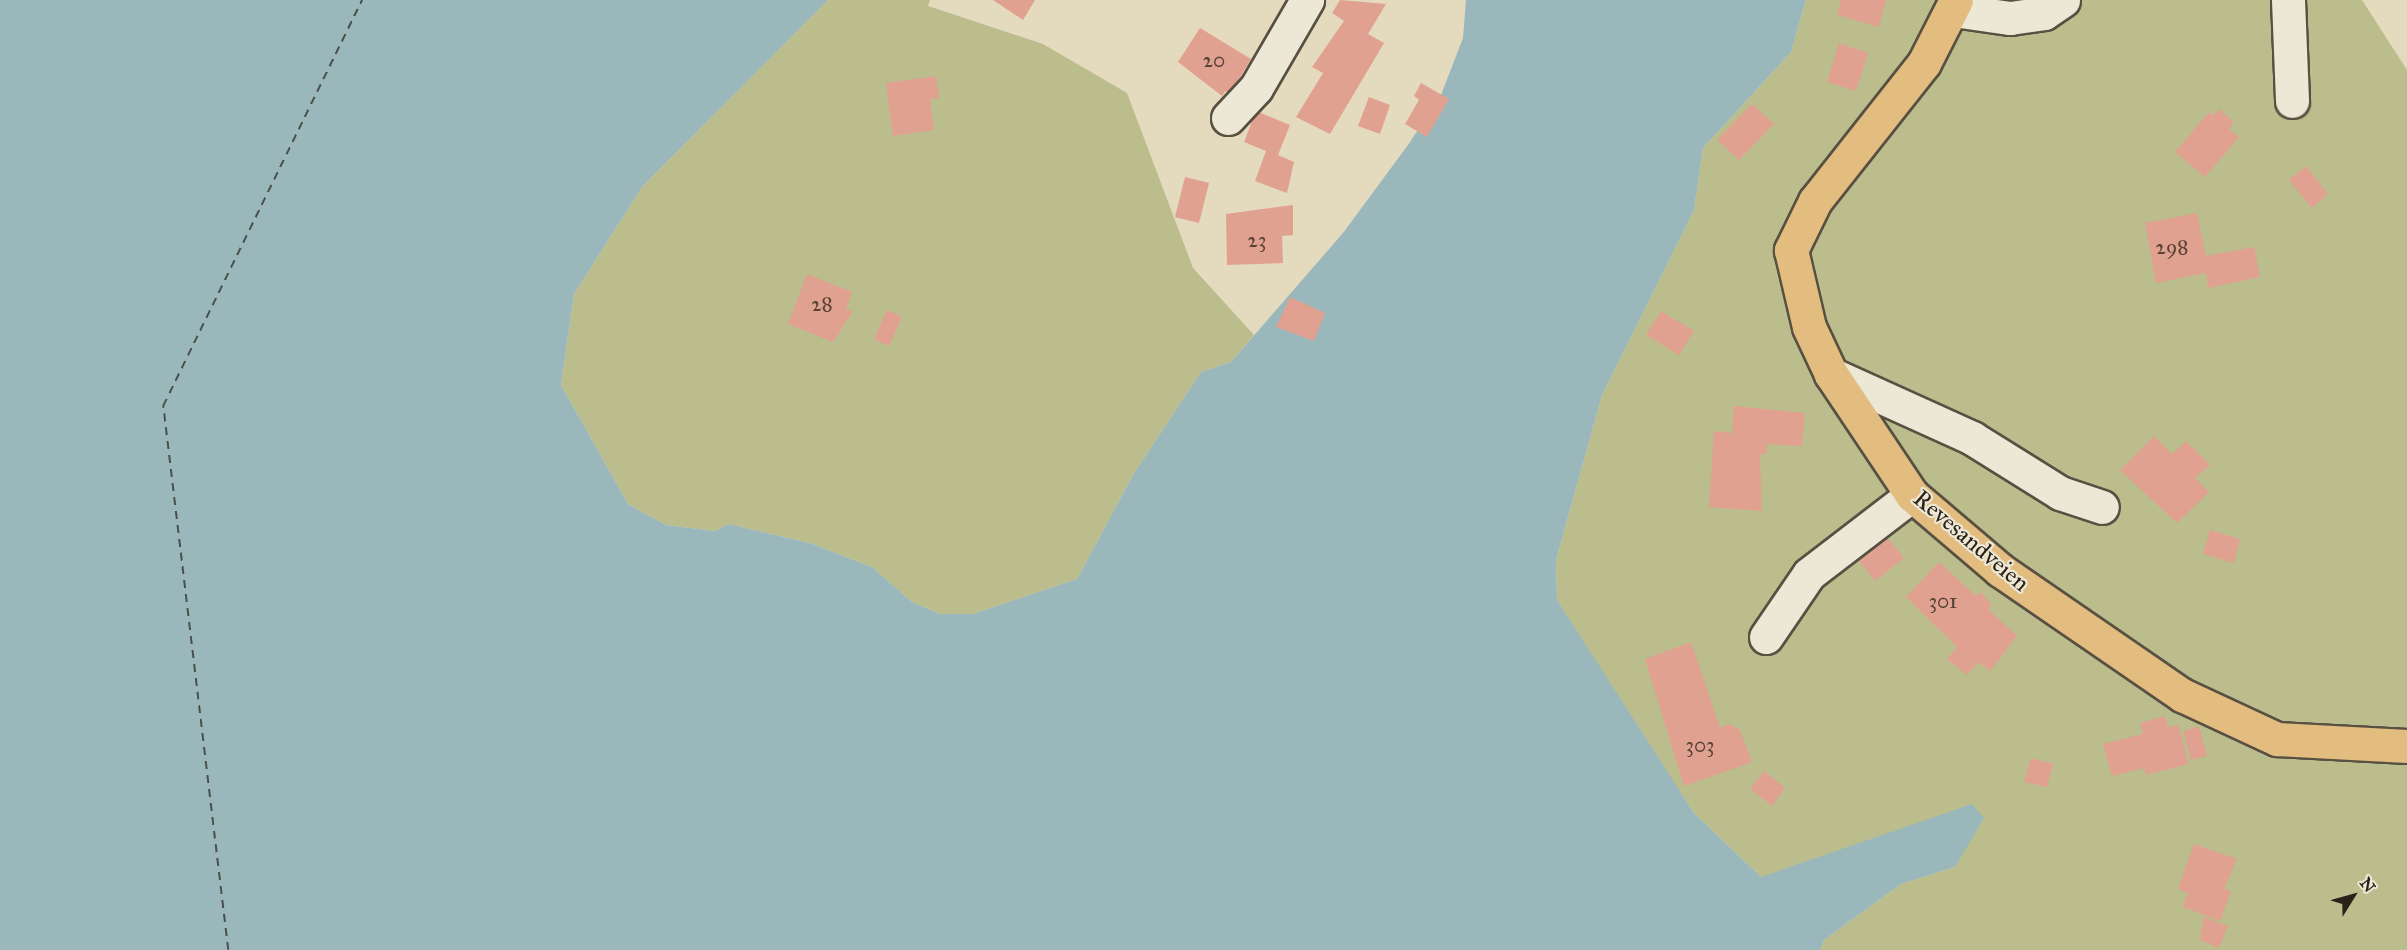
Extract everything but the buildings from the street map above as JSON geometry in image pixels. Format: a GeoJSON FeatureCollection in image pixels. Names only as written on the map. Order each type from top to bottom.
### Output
{"type":"FeatureCollection","features":[{"type":"Feature","properties":{"kind":"main road","name":"Revesandveien"},"geometry":{"type":"LineString","coordinates":[[1954,5],[1924,63],[1815,201],[1791,249],[1809,327],[1831,374],[1912,495],[2000,570],[2223,718],[2277,739],[2407,746]]}},
{"type":"Feature","properties":{"kind":"street"},"geometry":{"type":"LineString","coordinates":[[1228,118],[1256,88],[1307,0]]}},
{"type":"Feature","properties":{"kind":"street","name":"Revesandveien"},"geometry":{"type":"LineString","coordinates":[[1954,5],[2010,18],[2044,12],[2063,0]]}},
{"type":"Feature","properties":{"kind":"street"},"geometry":{"type":"LineString","coordinates":[[2288,0],[2292,100]]}},
{"type":"Feature","properties":{"kind":"street"},"geometry":{"type":"LineString","coordinates":[[1831,374],[1971,438],[2060,494],[2102,507]]}},
{"type":"Feature","properties":{"kind":"street"},"geometry":{"type":"LineString","coordinates":[[1766,636],[1809,574],[1912,495]]}},
{"type":"Feature","properties":{"kind":"green space"},"geometry":{"type":"Polygon","coordinates":[[[828,0],[930,0],[928,6],[1043,44],[1127,93],[1193,268],[1254,335],[1231,362],[1201,372],[1133,475],[1077,579],[973,614],[940,614],[912,602],[872,567],[810,543],[728,524],[715,531],[666,525],[628,504],[561,385],[574,294],[642,187],[828,0]]]}},
{"type":"Feature","properties":{"kind":"green space"},"geometry":{"type":"Polygon","coordinates":[[[1806,0],[2362,0],[2407,70],[2407,950],[1820,950],[1824,940],[1901,884],[1955,867],[1761,877],[1694,813],[1575,632],[1557,600],[1556,560],[1602,395],[1694,210],[1703,148],[1791,52],[1806,0]]]}},
{"type":"Feature","properties":{"kind":"water"},"geometry":{"type":"Polygon","coordinates":[[[0,0],[828,0],[642,187],[574,294],[561,385],[628,504],[666,525],[715,531],[728,524],[810,543],[872,567],[912,602],[940,614],[973,614],[1077,579],[1133,475],[1201,372],[1231,362],[1343,233],[1408,145],[1441,95],[1463,38],[1466,0],[1806,0],[1791,52],[1703,148],[1694,210],[1602,395],[1556,560],[1557,600],[1694,813],[1761,877],[1972,804],[1984,818],[1955,867],[1901,884],[1824,940],[1820,950],[0,950],[0,0]]]}},
{"type":"Feature","properties":{"kind":"ferry route"},"geometry":{"type":"LineString","coordinates":[[228,950],[163,406],[362,0]]}}]}
